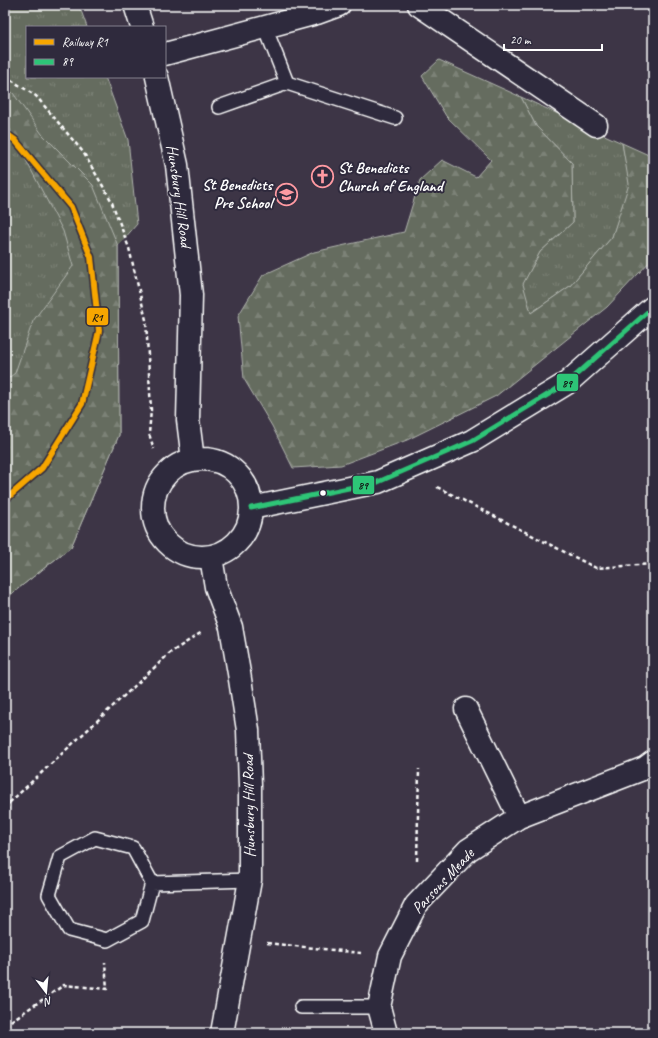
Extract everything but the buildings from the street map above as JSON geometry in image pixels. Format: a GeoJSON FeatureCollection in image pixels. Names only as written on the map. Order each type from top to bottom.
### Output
{"type":"FeatureCollection","features":[{"type":"Feature","properties":{"kind":"street"},"geometry":{"type":"LineString","coordinates":[[135,5],[142,26]]}},
{"type":"Feature","properties":{"kind":"street"},"geometry":{"type":"LineString","coordinates":[[166,54],[317,13],[339,5]]}},
{"type":"Feature","properties":{"kind":"street"},"geometry":{"type":"LineString","coordinates":[[419,5],[596,124]]}},
{"type":"Feature","properties":{"kind":"street","name":"Hunsbury Hill Road"},"geometry":{"type":"LineString","coordinates":[[157,78],[177,165],[191,295],[188,420],[193,460]]}},
{"type":"Feature","properties":{"kind":"street"},"geometry":{"type":"LineString","coordinates":[[251,508],[378,482],[472,441],[567,384],[653,307]]}},
{"type":"Feature","properties":{"kind":"street"},"geometry":{"type":"LineString","coordinates":[[193,460],[210,460],[231,469],[240,477],[248,492],[251,508],[248,525],[240,540],[227,551],[211,557],[196,557],[181,553],[168,544],[158,532],[153,518],[153,502],[158,487],[166,474],[179,465],[193,460]]}},
{"type":"Feature","properties":{"kind":"street","name":"Hunsbury Hill Road"},"geometry":{"type":"LineString","coordinates":[[211,557],[216,587],[231,627],[248,730],[250,786],[250,880],[222,1033]]}},
{"type":"Feature","properties":{"kind":"street"},"geometry":{"type":"LineString","coordinates":[[466,709],[519,816]]}},
{"type":"Feature","properties":{"kind":"street","name":"Parsons Meade"},"geometry":{"type":"LineString","coordinates":[[386,1033],[379,1007],[390,956],[416,905],[468,850],[519,816],[645,768],[653,762]]}},
{"type":"Feature","properties":{"kind":"lane"},"geometry":{"type":"LineString","coordinates":[[265,27],[286,83]]}},
{"type":"Feature","properties":{"kind":"lane"},"geometry":{"type":"LineString","coordinates":[[219,107],[286,83],[395,118]]}},
{"type":"Feature","properties":{"kind":"lane"},"geometry":{"type":"LineString","coordinates":[[95,838],[133,848],[152,883],[142,921],[107,940],[69,930],[49,895],[60,858],[95,838]]}},
{"type":"Feature","properties":{"kind":"lane"},"geometry":{"type":"LineString","coordinates":[[152,883],[250,880]]}},
{"type":"Feature","properties":{"kind":"lane"},"geometry":{"type":"LineString","coordinates":[[301,1007],[379,1007]]}},
{"type":"Feature","properties":{"kind":"path"},"geometry":{"type":"LineString","coordinates":[[5,76],[36,96],[83,152],[111,200],[129,248],[146,320],[152,410],[149,434],[154,449]]}},
{"type":"Feature","properties":{"kind":"path"},"geometry":{"type":"LineString","coordinates":[[434,485],[596,568],[653,564]]}},
{"type":"Feature","properties":{"kind":"path"},"geometry":{"type":"LineString","coordinates":[[5,825],[9,803],[170,653],[201,632],[231,627]]}},
{"type":"Feature","properties":{"kind":"path"},"geometry":{"type":"LineString","coordinates":[[417,867],[419,769]]}},
{"type":"Feature","properties":{"kind":"path"},"geometry":{"type":"LineString","coordinates":[[5,798],[9,803]]}},
{"type":"Feature","properties":{"kind":"path"},"geometry":{"type":"LineString","coordinates":[[5,1025],[64,985],[107,989],[103,939]]}},
{"type":"Feature","properties":{"kind":"path"},"geometry":{"type":"LineString","coordinates":[[239,940],[390,956]]}},
{"type":"Feature","properties":{"kind":"green space"},"geometry":{"type":"Polygon","coordinates":[[[5,5],[79,5],[87,26],[26,26],[26,78],[105,78],[128,140],[137,224],[118,246],[119,435],[71,547],[5,599],[5,5]]]}},
{"type":"Feature","properties":{"kind":"green space"},"geometry":{"type":"Polygon","coordinates":[[[439,60],[521,97],[536,126],[572,163],[573,222],[540,252],[523,284],[531,313],[570,286],[612,237],[629,184],[622,143],[653,157],[653,258],[607,307],[496,396],[407,440],[341,465],[293,468],[272,426],[244,379],[238,316],[263,275],[314,252],[404,232],[420,180],[442,160],[476,177],[491,160],[446,116],[422,76],[439,60]]]}},
{"type":"Feature","properties":{"kind":"green space"},"geometry":{"type":"Polygon","coordinates":[[[5,88],[13,93],[42,134],[93,185],[118,246],[119,435],[71,547],[5,599],[5,381],[15,373],[33,321],[73,266],[63,231],[5,122],[5,88]]]}},
{"type":"Feature","properties":{"kind":"green space"},"geometry":{"type":"Polygon","coordinates":[[[521,97],[622,143],[630,184],[612,237],[570,286],[531,313],[522,285],[540,252],[573,222],[572,163],[536,126],[521,97]]]}},
{"type":"Feature","properties":{"kind":"rail line","name":"R1"},"geometry":{"type":"LineString","coordinates":[[5,133],[15,140],[71,207],[91,257],[99,331],[82,404],[42,468],[5,500]]}},
{"type":"Feature","properties":{"kind":"transit line","name":"89"},"geometry":{"type":"LineString","coordinates":[[251,508],[378,482],[472,441],[567,383],[653,307]]}},
{"type":"Feature","properties":{"kind":"place","name":"St Benedicts Church of England"},"geometry":{"type":"Point","coordinates":[323,177]}},
{"type":"Feature","properties":{"kind":"place","name":"St Benedicts Pre School"},"geometry":{"type":"Point","coordinates":[287,194]}}]}
